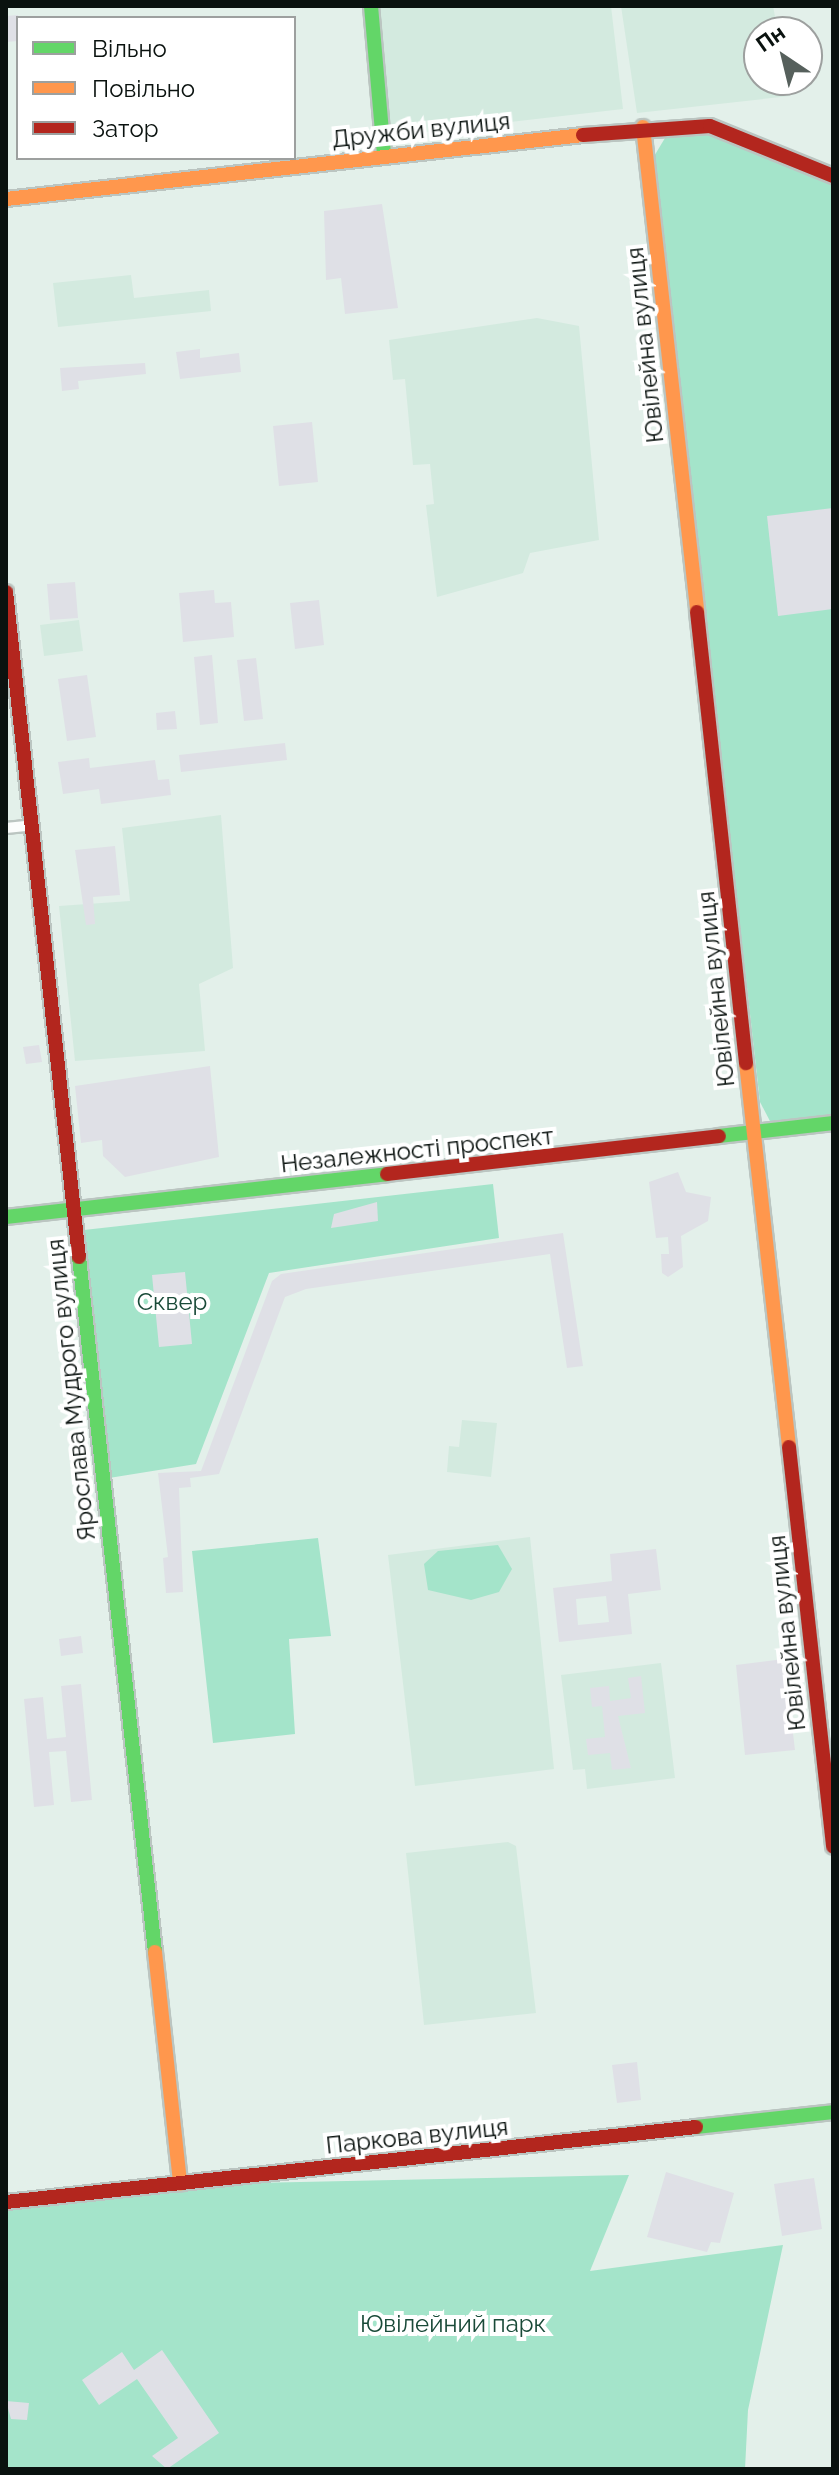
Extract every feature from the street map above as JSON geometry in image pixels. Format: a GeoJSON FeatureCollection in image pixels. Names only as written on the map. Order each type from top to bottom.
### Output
{"type":"FeatureCollection","features":[{"type":"Feature","properties":{"kind":"street"},"geometry":{"type":"LineString","coordinates":[[371,6],[384,156]]}},
{"type":"Feature","properties":{"kind":"street","name":"Дружби вулиця"},"geometry":{"type":"LineString","coordinates":[[6,199],[643,127],[710,126],[833,176]]}},
{"type":"Feature","properties":{"kind":"street","name":"Ювілейна вулиця"},"geometry":{"type":"LineString","coordinates":[[643,127],[833,1847]]}},
{"type":"Feature","properties":{"kind":"street","name":"Ярослава Мудрого вулиця"},"geometry":{"type":"LineString","coordinates":[[6,592],[180,2184]]}},
{"type":"Feature","properties":{"kind":"street"},"geometry":{"type":"LineString","coordinates":[[6,828],[33,825]]}},
{"type":"Feature","properties":{"kind":"street","name":"Незалежності проспект"},"geometry":{"type":"LineString","coordinates":[[6,1217],[754,1135],[833,1123]]}},
{"type":"Feature","properties":{"kind":"street","name":"Паркова вулиця"},"geometry":{"type":"LineString","coordinates":[[6,2202],[833,2112]]}},
{"type":"Feature","properties":{"kind":"shaded area"},"geometry":{"type":"Polygon","coordinates":[[[375,6],[611,6],[623,109],[382,137],[375,6]]]}},
{"type":"Feature","properties":{"kind":"shaded area"},"geometry":{"type":"Polygon","coordinates":[[[621,6],[773,6],[775,16],[743,16],[743,96],[790,96],[637,113],[621,6]]]}},
{"type":"Feature","properties":{"kind":"shaded area"},"geometry":{"type":"Polygon","coordinates":[[[131,275],[134,298],[209,290],[211,311],[58,327],[53,283],[131,275]]]}},
{"type":"Feature","properties":{"kind":"shaded area"},"geometry":{"type":"Polygon","coordinates":[[[537,318],[579,326],[599,540],[530,553],[523,573],[437,597],[426,505],[434,504],[430,464],[413,465],[405,379],[393,380],[389,340],[537,318]]]}},
{"type":"Feature","properties":{"kind":"shaded area"},"geometry":{"type":"Polygon","coordinates":[[[79,620],[83,651],[44,656],[40,625],[79,620]]]}},
{"type":"Feature","properties":{"kind":"shaded area"},"geometry":{"type":"Polygon","coordinates":[[[221,815],[233,968],[199,984],[205,1051],[75,1061],[59,906],[130,901],[122,828],[221,815]]]}},
{"type":"Feature","properties":{"kind":"shaded area"},"geometry":{"type":"Polygon","coordinates":[[[462,1420],[497,1423],[491,1477],[447,1472],[449,1446],[459,1447],[462,1420]]]}},
{"type":"Feature","properties":{"kind":"shaded area"},"geometry":{"type":"Polygon","coordinates":[[[530,1537],[554,1769],[415,1786],[388,1555],[530,1537]]]}},
{"type":"Feature","properties":{"kind":"shaded area"},"geometry":{"type":"Polygon","coordinates":[[[661,1663],[675,1778],[587,1789],[585,1769],[573,1770],[561,1675],[661,1663]]]}},
{"type":"Feature","properties":{"kind":"shaded area"},"geometry":{"type":"Polygon","coordinates":[[[508,1842],[516,1846],[536,2013],[424,2025],[406,1853],[508,1842]]]}},
{"type":"Feature","properties":{"kind":"green space"},"geometry":{"type":"Polygon","coordinates":[[[698,130],[833,184],[833,1116],[772,1125],[760,1102],[653,158],[668,133],[698,130]]]}},
{"type":"Feature","properties":{"kind":"green space","name":"Сквер"},"geometry":{"type":"Polygon","coordinates":[[[493,1184],[499,1238],[269,1273],[196,1464],[109,1478],[84,1230],[493,1184]]]}},
{"type":"Feature","properties":{"kind":"green space"},"geometry":{"type":"Polygon","coordinates":[[[318,1538],[331,1636],[289,1639],[295,1734],[213,1743],[192,1551],[318,1538]]]}},
{"type":"Feature","properties":{"kind":"green space"},"geometry":{"type":"Polygon","coordinates":[[[498,1545],[512,1569],[499,1592],[471,1600],[428,1590],[424,1564],[438,1551],[498,1545]]]}},
{"type":"Feature","properties":{"kind":"green space","name":"Ювілейний парк"},"geometry":{"type":"Polygon","coordinates":[[[629,2175],[590,2271],[783,2245],[748,2410],[745,2469],[6,2469],[6,2209],[208,2184],[629,2175]]]}},
{"type":"Feature","properties":{"kind":"building"},"geometry":{"type":"Polygon","coordinates":[[[18,15],[16,41],[6,42],[6,16],[18,15]]]}},
{"type":"Feature","properties":{"kind":"building"},"geometry":{"type":"Polygon","coordinates":[[[382,204],[398,308],[345,314],[341,278],[326,280],[324,211],[382,204]]]}},
{"type":"Feature","properties":{"kind":"building"},"geometry":{"type":"Polygon","coordinates":[[[200,349],[200,358],[239,353],[241,372],[180,379],[176,352],[200,349]]]}},
{"type":"Feature","properties":{"kind":"building"},"geometry":{"type":"Polygon","coordinates":[[[145,363],[146,374],[78,381],[79,389],[62,391],[60,368],[145,363]]]}},
{"type":"Feature","properties":{"kind":"building"},"geometry":{"type":"Polygon","coordinates":[[[312,422],[318,482],[279,486],[273,426],[312,422]]]}},
{"type":"Feature","properties":{"kind":"building"},"geometry":{"type":"Polygon","coordinates":[[[833,508],[833,609],[778,616],[767,516],[833,508]]]}},
{"type":"Feature","properties":{"kind":"building"},"geometry":{"type":"Polygon","coordinates":[[[75,582],[78,618],[50,620],[47,584],[75,582]]]}},
{"type":"Feature","properties":{"kind":"building"},"geometry":{"type":"Polygon","coordinates":[[[214,590],[215,603],[231,602],[234,637],[183,642],[179,593],[214,590]]]}},
{"type":"Feature","properties":{"kind":"building"},"geometry":{"type":"Polygon","coordinates":[[[319,600],[324,645],[295,649],[290,603],[319,600]]]}},
{"type":"Feature","properties":{"kind":"building"},"geometry":{"type":"Polygon","coordinates":[[[212,655],[218,723],[200,725],[194,657],[212,655]]]}},
{"type":"Feature","properties":{"kind":"building"},"geometry":{"type":"Polygon","coordinates":[[[256,658],[263,719],[244,721],[237,660],[256,658]]]}},
{"type":"Feature","properties":{"kind":"building"},"geometry":{"type":"Polygon","coordinates":[[[87,675],[96,737],[67,741],[58,679],[87,675]]]}},
{"type":"Feature","properties":{"kind":"building"},"geometry":{"type":"Polygon","coordinates":[[[175,711],[177,729],[157,730],[156,713],[175,711]]]}},
{"type":"Feature","properties":{"kind":"building"},"geometry":{"type":"Polygon","coordinates":[[[285,743],[287,760],[181,772],[179,755],[285,743]]]}},
{"type":"Feature","properties":{"kind":"building"},"geometry":{"type":"Polygon","coordinates":[[[89,758],[90,768],[155,760],[158,780],[169,779],[171,795],[101,804],[99,789],[63,794],[58,762],[89,758]]]}},
{"type":"Feature","properties":{"kind":"building"},"geometry":{"type":"Polygon","coordinates":[[[115,846],[120,895],[93,897],[95,924],[86,925],[75,850],[115,846]]]}},
{"type":"Feature","properties":{"kind":"building"},"geometry":{"type":"Polygon","coordinates":[[[39,1045],[42,1062],[26,1064],[23,1047],[39,1045]]]}},
{"type":"Feature","properties":{"kind":"building"},"geometry":{"type":"Polygon","coordinates":[[[210,1066],[219,1157],[125,1177],[103,1156],[102,1140],[81,1143],[75,1086],[210,1066]]]}},
{"type":"Feature","properties":{"kind":"building"},"geometry":{"type":"Polygon","coordinates":[[[678,1172],[686,1192],[711,1197],[708,1221],[681,1236],[683,1267],[668,1277],[662,1273],[661,1254],[669,1254],[668,1237],[656,1238],[649,1182],[678,1172]]]}},
{"type":"Feature","properties":{"kind":"building"},"geometry":{"type":"Polygon","coordinates":[[[377,1202],[378,1221],[331,1228],[334,1214],[377,1202]]]}},
{"type":"Feature","properties":{"kind":"building"},"geometry":{"type":"Polygon","coordinates":[[[563,1233],[583,1366],[567,1368],[550,1254],[306,1289],[285,1297],[219,1474],[190,1478],[191,1487],[179,1488],[183,1592],[166,1593],[163,1558],[168,1557],[158,1473],[201,1471],[272,1281],[281,1274],[563,1233]]]}},
{"type":"Feature","properties":{"kind":"building"},"geometry":{"type":"Polygon","coordinates":[[[185,1272],[192,1344],[159,1347],[152,1275],[185,1272]]]}},
{"type":"Feature","properties":{"kind":"building"},"geometry":{"type":"Polygon","coordinates":[[[656,1549],[661,1590],[628,1594],[632,1634],[559,1642],[553,1588],[612,1581],[610,1554],[656,1549]],[[606,1596],[576,1599],[578,1625],[609,1622],[606,1596]]]}},
{"type":"Feature","properties":{"kind":"building"},"geometry":{"type":"Polygon","coordinates":[[[81,1636],[83,1653],[61,1656],[59,1639],[81,1636]]]}},
{"type":"Feature","properties":{"kind":"building"},"geometry":{"type":"Polygon","coordinates":[[[784,1659],[795,1750],[745,1755],[736,1665],[784,1659]]]}},
{"type":"Feature","properties":{"kind":"building"},"geometry":{"type":"Polygon","coordinates":[[[641,1676],[645,1713],[618,1716],[631,1768],[612,1770],[610,1753],[588,1755],[586,1739],[605,1737],[602,1706],[592,1707],[590,1688],[609,1686],[610,1701],[631,1698],[628,1678],[641,1676]]]}},
{"type":"Feature","properties":{"kind":"building"},"geometry":{"type":"Polygon","coordinates":[[[81,1684],[92,1800],[71,1802],[66,1751],[49,1752],[54,1805],[34,1807],[24,1699],[43,1697],[47,1739],[66,1737],[61,1686],[81,1684]]]}},
{"type":"Feature","properties":{"kind":"building"},"geometry":{"type":"Polygon","coordinates":[[[637,2062],[641,2100],[617,2103],[612,2065],[637,2062]]]}},
{"type":"Feature","properties":{"kind":"building"},"geometry":{"type":"Polygon","coordinates":[[[666,2172],[734,2193],[720,2243],[711,2242],[707,2252],[647,2237],[666,2172]]]}},
{"type":"Feature","properties":{"kind":"building"},"geometry":{"type":"Polygon","coordinates":[[[814,2178],[822,2229],[782,2236],[774,2184],[814,2178]]]}},
{"type":"Feature","properties":{"kind":"building"},"geometry":{"type":"Polygon","coordinates":[[[162,2350],[219,2433],[167,2469],[152,2456],[178,2438],[137,2379],[99,2405],[82,2380],[122,2352],[134,2370],[162,2350]]]}},
{"type":"Feature","properties":{"kind":"building"},"geometry":{"type":"Polygon","coordinates":[[[6,2401],[29,2403],[27,2420],[11,2419],[6,2401]]]}},
{"type":"Feature","properties":{"kind":"traffic: fast"},"geometry":{"type":"LineString","coordinates":[[371,6],[384,156]]}},
{"type":"Feature","properties":{"kind":"traffic: fast"},"geometry":{"type":"LineString","coordinates":[[719,1136],[833,1123]]}},
{"type":"Feature","properties":{"kind":"traffic: fast"},"geometry":{"type":"LineString","coordinates":[[6,1217],[387,1174]]}},
{"type":"Feature","properties":{"kind":"traffic: fast"},"geometry":{"type":"LineString","coordinates":[[79,1257],[155,1952]]}},
{"type":"Feature","properties":{"kind":"traffic: fast"},"geometry":{"type":"LineString","coordinates":[[696,2127],[833,2112]]}},
{"type":"Feature","properties":{"kind":"traffic: slow"},"geometry":{"type":"LineString","coordinates":[[643,127],[697,612]]}},
{"type":"Feature","properties":{"kind":"traffic: slow"},"geometry":{"type":"LineString","coordinates":[[6,199],[583,135]]}},
{"type":"Feature","properties":{"kind":"traffic: slow"},"geometry":{"type":"LineString","coordinates":[[746,1063],[789,1447]]}},
{"type":"Feature","properties":{"kind":"traffic: slow"},"geometry":{"type":"LineString","coordinates":[[155,1952],[180,2184]]}},
{"type":"Feature","properties":{"kind":"traffic: jam"},"geometry":{"type":"LineString","coordinates":[[583,135],[710,126],[833,176]]}},
{"type":"Feature","properties":{"kind":"traffic: jam"},"geometry":{"type":"LineString","coordinates":[[6,592],[79,1257]]}},
{"type":"Feature","properties":{"kind":"traffic: jam"},"geometry":{"type":"LineString","coordinates":[[697,612],[746,1063]]}},
{"type":"Feature","properties":{"kind":"traffic: jam"},"geometry":{"type":"LineString","coordinates":[[387,1174],[719,1136]]}},
{"type":"Feature","properties":{"kind":"traffic: jam"},"geometry":{"type":"LineString","coordinates":[[789,1447],[833,1847]]}},
{"type":"Feature","properties":{"kind":"traffic: jam"},"geometry":{"type":"LineString","coordinates":[[6,2202],[696,2127]]}}]}
